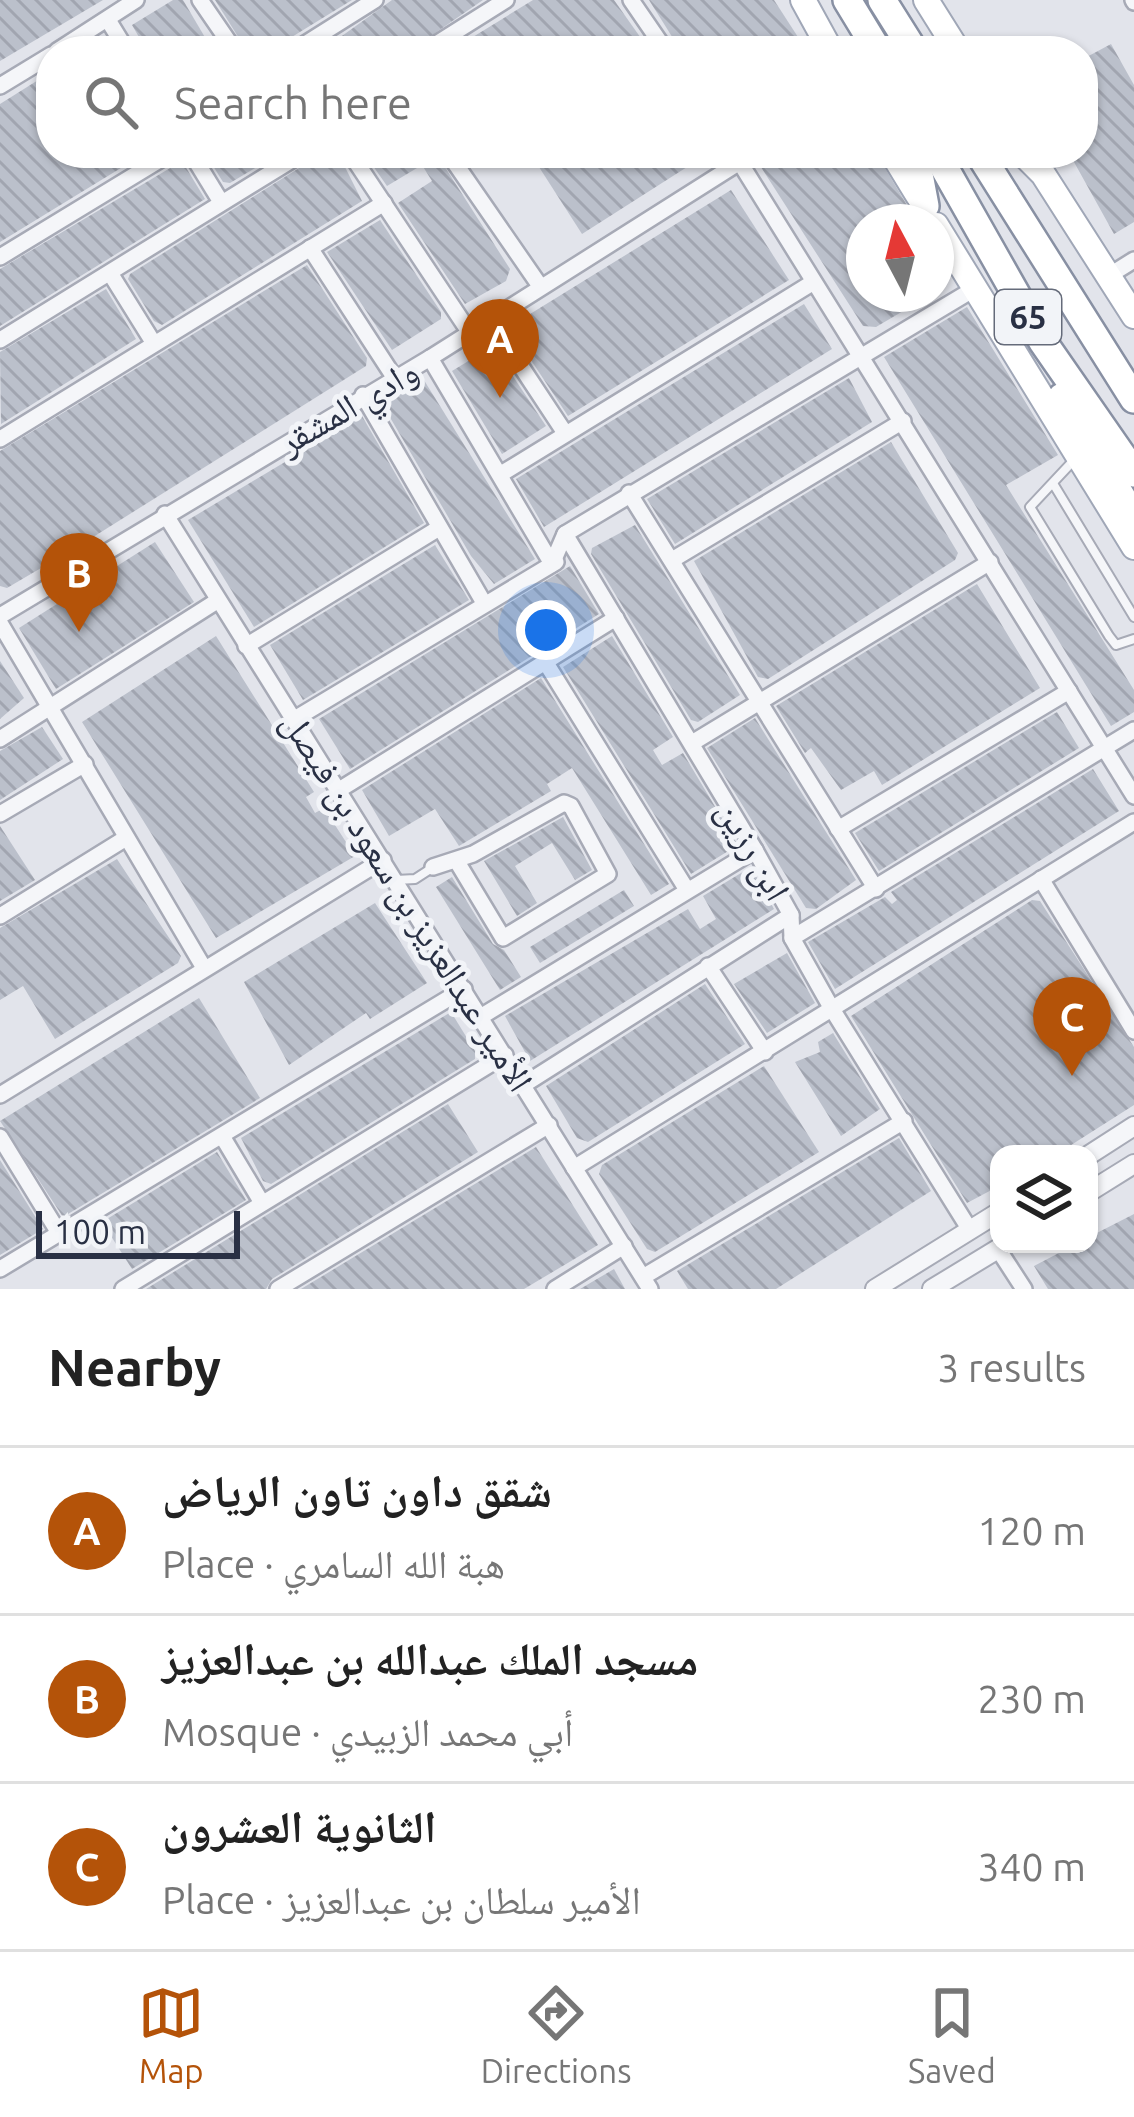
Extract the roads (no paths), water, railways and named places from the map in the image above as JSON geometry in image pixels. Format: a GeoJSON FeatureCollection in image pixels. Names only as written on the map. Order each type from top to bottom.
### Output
{"type":"FeatureCollection","features":[{"type":"Feature","properties":{"kind":"highway"},"geometry":{"type":"LineString","coordinates":[[847,0],[866,36]]}},
{"type":"Feature","properties":{"kind":"highway"},"geometry":{"type":"LineString","coordinates":[[882,0],[905,36]]}},
{"type":"Feature","properties":{"kind":"highway"},"geometry":{"type":"LineString","coordinates":[[919,168],[928,204]]}},
{"type":"Feature","properties":{"kind":"highway","name":"65"},"geometry":{"type":"LineString","coordinates":[[944,168],[1043,342],[1134,473]]}},
{"type":"Feature","properties":{"kind":"highway","name":"65"},"geometry":{"type":"LineString","coordinates":[[989,168],[1134,399]]}},
{"type":"Feature","properties":{"kind":"highway"},"geometry":{"type":"LineString","coordinates":[[1043,342],[1057,388],[1134,518]]}},
{"type":"Feature","properties":{"kind":"main road"},"geometry":{"type":"LineString","coordinates":[[803,0],[823,36]]}},
{"type":"Feature","properties":{"kind":"main road"},"geometry":{"type":"LineString","coordinates":[[926,0],[949,36]]}},
{"type":"Feature","properties":{"kind":"main road"},"geometry":{"type":"LineString","coordinates":[[901,168],[923,204]]}},
{"type":"Feature","properties":{"kind":"main road"},"geometry":{"type":"LineString","coordinates":[[1037,168],[1134,316]]}},
{"type":"Feature","properties":{"kind":"main road"},"geometry":{"type":"LineString","coordinates":[[954,255],[1134,547]]}},
{"type":"Feature","properties":{"kind":"street"},"geometry":{"type":"LineString","coordinates":[[82,36],[136,0]]}},
{"type":"Feature","properties":{"kind":"street"},"geometry":{"type":"LineString","coordinates":[[200,0],[225,36]]}},
{"type":"Feature","properties":{"kind":"street"},"geometry":{"type":"LineString","coordinates":[[318,36],[375,0]]}},
{"type":"Feature","properties":{"kind":"street"},"geometry":{"type":"LineString","coordinates":[[449,36],[506,0]]}},
{"type":"Feature","properties":{"kind":"street"},"geometry":{"type":"LineString","coordinates":[[631,0],[656,36]]}},
{"type":"Feature","properties":{"kind":"street"},"geometry":{"type":"LineString","coordinates":[[108,20],[118,36]]}},
{"type":"Feature","properties":{"kind":"street"},"geometry":{"type":"LineString","coordinates":[[0,86],[36,64]]}},
{"type":"Feature","properties":{"kind":"street"},"geometry":{"type":"LineString","coordinates":[[0,257],[146,168]]}},
{"type":"Feature","properties":{"kind":"street"},"geometry":{"type":"LineString","coordinates":[[200,168],[221,202]]}},
{"type":"Feature","properties":{"kind":"street"},"geometry":{"type":"LineString","coordinates":[[0,340],[278,168]]}},
{"type":"Feature","properties":{"kind":"street"},"geometry":{"type":"LineString","coordinates":[[360,168],[470,333]]}},
{"type":"Feature","properties":{"kind":"street"},"geometry":{"type":"LineString","coordinates":[[458,168],[540,286]]}},
{"type":"Feature","properties":{"kind":"street","name":"وادي المشقر"},"geometry":{"type":"LineString","coordinates":[[0,620],[165,514],[430,358],[724,168]]}},
{"type":"Feature","properties":{"kind":"street"},"geometry":{"type":"LineString","coordinates":[[750,168],[812,283],[903,421],[1134,796]]}},
{"type":"Feature","properties":{"kind":"street"},"geometry":{"type":"LineString","coordinates":[[0,439],[384,203]]}},
{"type":"Feature","properties":{"kind":"street"},"geometry":{"type":"LineString","coordinates":[[310,248],[394,377]]}},
{"type":"Feature","properties":{"kind":"street"},"geometry":{"type":"LineString","coordinates":[[1110,275],[1134,260]]}},
{"type":"Feature","properties":{"kind":"street"},"geometry":{"type":"LineString","coordinates":[[110,272],[153,342]]}},
{"type":"Feature","properties":{"kind":"street"},"geometry":{"type":"LineString","coordinates":[[501,474],[812,283]]}},
{"type":"Feature","properties":{"kind":"street"},"geometry":{"type":"LineString","coordinates":[[552,564],[565,534],[974,289]]}},
{"type":"Feature","properties":{"kind":"street"},"geometry":{"type":"LineString","coordinates":[[489,318],[565,433]]}},
{"type":"Feature","properties":{"kind":"street"},"geometry":{"type":"LineString","coordinates":[[430,358],[552,564]]}},
{"type":"Feature","properties":{"kind":"street"},"geometry":{"type":"LineString","coordinates":[[363,395],[484,603]]}},
{"type":"Feature","properties":{"kind":"street"},"geometry":{"type":"LineString","coordinates":[[672,560],[903,421]]}},
{"type":"Feature","properties":{"kind":"street"},"geometry":{"type":"LineString","coordinates":[[629,493],[876,889]]}},
{"type":"Feature","properties":{"kind":"street","name":"الأمير عبدالعزيز بن سعود بن فيصل"},"geometry":{"type":"LineString","coordinates":[[165,514],[646,1283]]}},
{"type":"Feature","properties":{"kind":"street"},"geometry":{"type":"LineString","coordinates":[[246,646],[440,528]]}},
{"type":"Feature","properties":{"kind":"street","name":"ابن رزين"},"geometry":{"type":"LineString","coordinates":[[565,534],[755,850],[791,915],[792,938],[832,1009],[970,1230]]}},
{"type":"Feature","properties":{"kind":"street"},"geometry":{"type":"LineString","coordinates":[[293,720],[574,550]]}},
{"type":"Feature","properties":{"kind":"street"},"geometry":{"type":"LineString","coordinates":[[692,743],[990,562]]}},
{"type":"Feature","properties":{"kind":"street"},"geometry":{"type":"LineString","coordinates":[[0,739],[217,602]]}},
{"type":"Feature","properties":{"kind":"street"},"geometry":{"type":"LineString","coordinates":[[339,790],[616,617]]}},
{"type":"Feature","properties":{"kind":"street"},"geometry":{"type":"LineString","coordinates":[[0,620],[204,968]]}},
{"type":"Feature","properties":{"kind":"street"},"geometry":{"type":"LineString","coordinates":[[545,663],[687,890]]}},
{"type":"Feature","properties":{"kind":"street"},"geometry":{"type":"LineString","coordinates":[[838,829],[1069,691]]}},
{"type":"Feature","properties":{"kind":"street"},"geometry":{"type":"LineString","coordinates":[[792,938],[1134,730]]}},
{"type":"Feature","properties":{"kind":"street"},"geometry":{"type":"LineString","coordinates":[[0,814],[85,764]]}},
{"type":"Feature","properties":{"kind":"street"},"geometry":{"type":"LineString","coordinates":[[433,867],[456,860],[564,803],[608,874],[502,938],[456,860]]}},
{"type":"Feature","properties":{"kind":"street"},"geometry":{"type":"LineString","coordinates":[[574,1168],[1134,822]]}},
{"type":"Feature","properties":{"kind":"street"},"geometry":{"type":"LineString","coordinates":[[0,916],[126,838]]}},
{"type":"Feature","properties":{"kind":"street"},"geometry":{"type":"LineString","coordinates":[[482,1016],[755,850]]}},
{"type":"Feature","properties":{"kind":"street"},"geometry":{"type":"LineString","coordinates":[[2,1089],[383,860]]}},
{"type":"Feature","properties":{"kind":"street"},"geometry":{"type":"LineString","coordinates":[[1041,879],[1134,1031]]}},
{"type":"Feature","properties":{"kind":"street"},"geometry":{"type":"LineString","coordinates":[[525,1084],[791,915]]}},
{"type":"Feature","properties":{"kind":"street"},"geometry":{"type":"LineString","coordinates":[[708,966],[765,1052]]}},
{"type":"Feature","properties":{"kind":"street"},"geometry":{"type":"LineString","coordinates":[[0,1268],[464,989]]}},
{"type":"Feature","properties":{"kind":"street"},"geometry":{"type":"LineString","coordinates":[[123,1289],[505,1055]]}},
{"type":"Feature","properties":{"kind":"street"},"geometry":{"type":"LineString","coordinates":[[646,1283],[904,1121]]}},
{"type":"Feature","properties":{"kind":"street"},"geometry":{"type":"LineString","coordinates":[[278,1289],[549,1125]]}},
{"type":"Feature","properties":{"kind":"street"},"geometry":{"type":"LineString","coordinates":[[1098,1149],[1134,1126]]}},
{"type":"Feature","properties":{"kind":"street"},"geometry":{"type":"LineString","coordinates":[[222,1136],[262,1203]]}},
{"type":"Feature","properties":{"kind":"street"},"geometry":{"type":"LineString","coordinates":[[0,1137],[59,1232]]}},
{"type":"Feature","properties":{"kind":"street"},"geometry":{"type":"LineString","coordinates":[[1098,1186],[1134,1164]]}},
{"type":"Feature","properties":{"kind":"street"},"geometry":{"type":"LineString","coordinates":[[875,1289],[990,1217]]}},
{"type":"Feature","properties":{"kind":"street"},"geometry":{"type":"LineString","coordinates":[[555,1289],[624,1246]]}},
{"type":"Feature","properties":{"kind":"street"},"geometry":{"type":"LineString","coordinates":[[932,1289],[991,1253]]}},
{"type":"Feature","properties":{"kind":"street"},"geometry":{"type":"LineString","coordinates":[[1006,1253],[1024,1289]]}},
{"type":"Feature","properties":{"kind":"street"},"geometry":{"type":"LineString","coordinates":[[152,1272],[163,1289]]}},
{"type":"Feature","properties":{"kind":"lane"},"geometry":{"type":"LineString","coordinates":[[1076,459],[1030,507],[1116,645],[1134,639]]}},
{"type":"Feature","properties":{"kind":"lane"},"geometry":{"type":"LineString","coordinates":[[1054,485],[1134,617]]}},
{"type":"Feature","properties":{"kind":"lane"},"geometry":{"type":"LineString","coordinates":[[396,880],[415,879],[433,867]]}},
{"type":"Feature","properties":{"kind":"place","name":"شقق داون تاون الرياض"},"geometry":{"type":"Point","coordinates":[500,398]}},
{"type":"Feature","properties":{"kind":"place","name":"مسجد الملك عبدالله بن عبدالعزيز"},"geometry":{"type":"Point","coordinates":[79,632]}},
{"type":"Feature","properties":{"kind":"place","name":"الثانوية العشرون"},"geometry":{"type":"Point","coordinates":[1072,1076]}}]}
